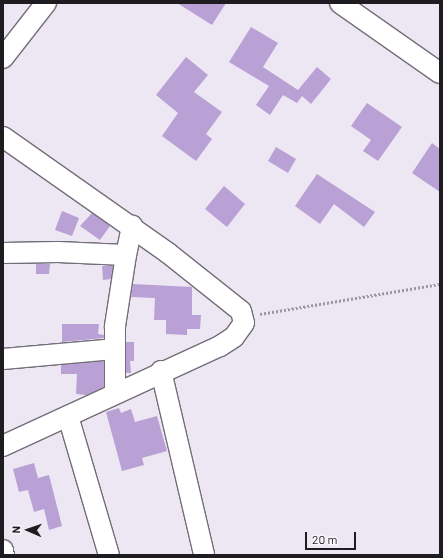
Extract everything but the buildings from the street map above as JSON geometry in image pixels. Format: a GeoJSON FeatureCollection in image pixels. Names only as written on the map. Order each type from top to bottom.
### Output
{"type":"FeatureCollection","features":[{"type":"Feature","properties":{"kind":"street"},"geometry":{"type":"LineString","coordinates":[[6,50],[46,3]]}},
{"type":"Feature","properties":{"kind":"street"},"geometry":{"type":"LineString","coordinates":[[340,3],[440,73]]}},
{"type":"Feature","properties":{"kind":"street"},"geometry":{"type":"LineString","coordinates":[[3,137],[132,226],[241,311],[244,316],[242,329],[234,337],[220,346],[161,371],[3,446]]}},
{"type":"Feature","properties":{"kind":"street"},"geometry":{"type":"LineString","coordinates":[[115,393],[114,349],[118,299],[132,226]]}},
{"type":"Feature","properties":{"kind":"street"},"geometry":{"type":"LineString","coordinates":[[3,253],[58,252],[126,255]]}},
{"type":"Feature","properties":{"kind":"street"},"geometry":{"type":"LineString","coordinates":[[3,359],[114,349]]}},
{"type":"Feature","properties":{"kind":"street"},"geometry":{"type":"LineString","coordinates":[[161,371],[204,555]]}},
{"type":"Feature","properties":{"kind":"street"},"geometry":{"type":"LineString","coordinates":[[68,416],[109,555]]}},
{"type":"Feature","properties":{"kind":"street"},"geometry":{"type":"LineString","coordinates":[[3,550],[4,555]]}},
{"type":"Feature","properties":{"kind":"path"},"geometry":{"type":"LineString","coordinates":[[244,316],[440,284]]}}]}
